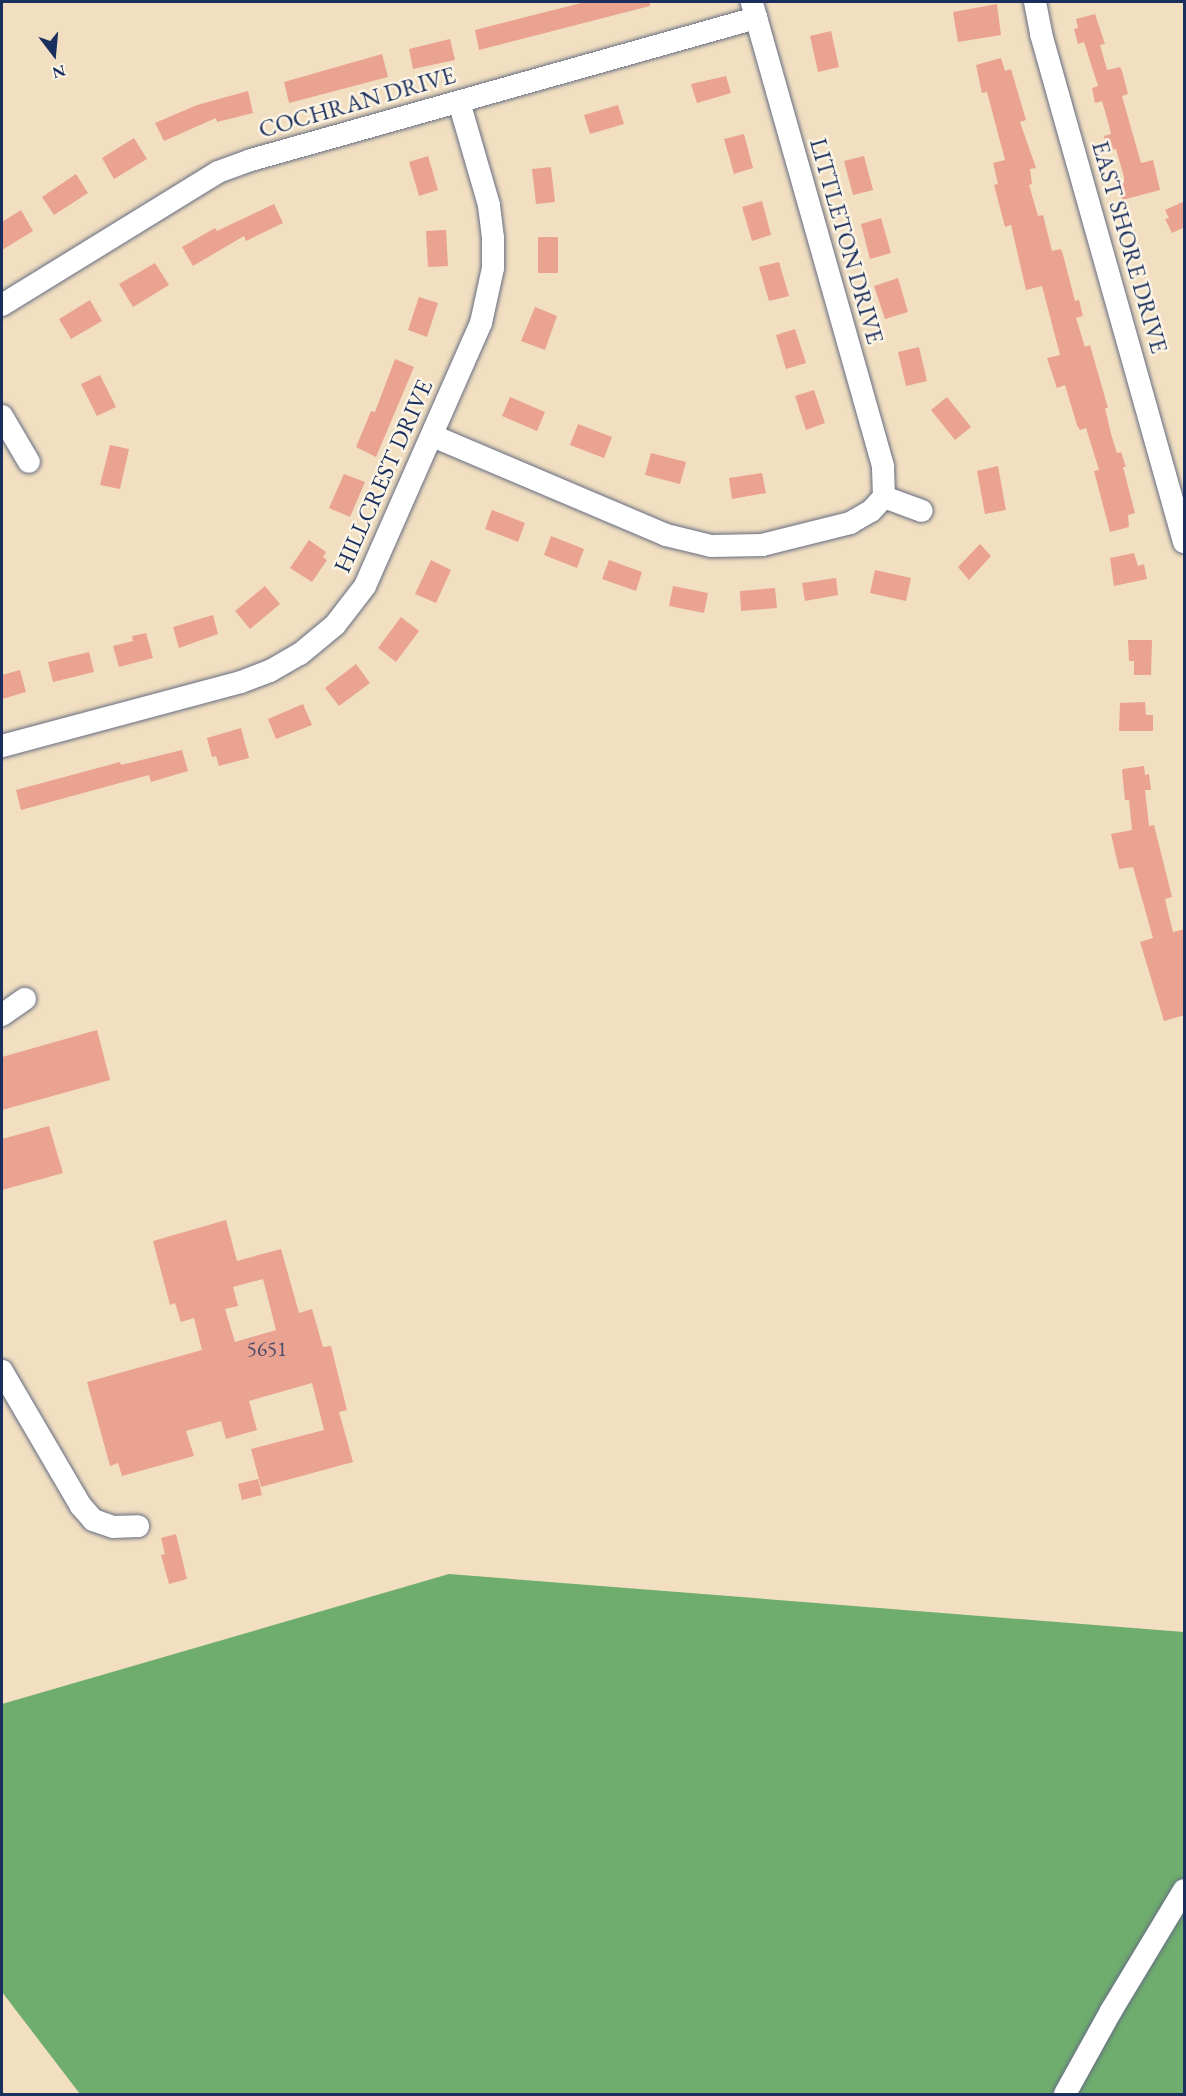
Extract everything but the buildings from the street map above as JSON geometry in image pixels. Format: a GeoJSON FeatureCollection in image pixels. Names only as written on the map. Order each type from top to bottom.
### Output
{"type":"FeatureCollection","features":[{"type":"Feature","properties":{"kind":"street","name":"EAST SHORE DRIVE"},"geometry":{"type":"LineString","coordinates":[[1035,2],[1044,45],[1185,542]]}},
{"type":"Feature","properties":{"kind":"street","name":"COCHRAN DRIVE"},"geometry":{"type":"LineString","coordinates":[[2,305],[218,172],[251,160],[459,102],[754,10]]}},
{"type":"Feature","properties":{"kind":"street","name":"LITTLETON DRIVE"},"geometry":{"type":"LineString","coordinates":[[754,10],[883,466],[884,497]]}},
{"type":"Feature","properties":{"kind":"street","name":"HILLCREST DRIVE"},"geometry":{"type":"LineString","coordinates":[[2,746],[242,682],[270,671],[300,654],[335,625],[365,586],[481,323],[493,268],[494,238],[489,205],[459,102]]}},
{"type":"Feature","properties":{"kind":"street"},"geometry":{"type":"LineString","coordinates":[[2,416],[28,462]]}},
{"type":"Feature","properties":{"kind":"street"},"geometry":{"type":"LineString","coordinates":[[433,436],[666,535],[711,546],[738,548],[762,545],[850,523],[871,511],[884,497],[922,511]]}},
{"type":"Feature","properties":{"kind":"street"},"geometry":{"type":"LineString","coordinates":[[2,1015],[25,999]]}},
{"type":"Feature","properties":{"kind":"street"},"geometry":{"type":"LineString","coordinates":[[2,1371],[81,1506],[93,1520],[113,1527],[138,1526]]}},
{"type":"Feature","properties":{"kind":"street"},"geometry":{"type":"LineString","coordinates":[[1065,2094],[1111,2011],[1185,1890]]}},
{"type":"Feature","properties":{"kind":"green space"},"geometry":{"type":"Polygon","coordinates":[[[449,1574],[1184,1632],[1184,2094],[80,2094],[2,1992],[2,1704],[449,1574]]]}}]}
